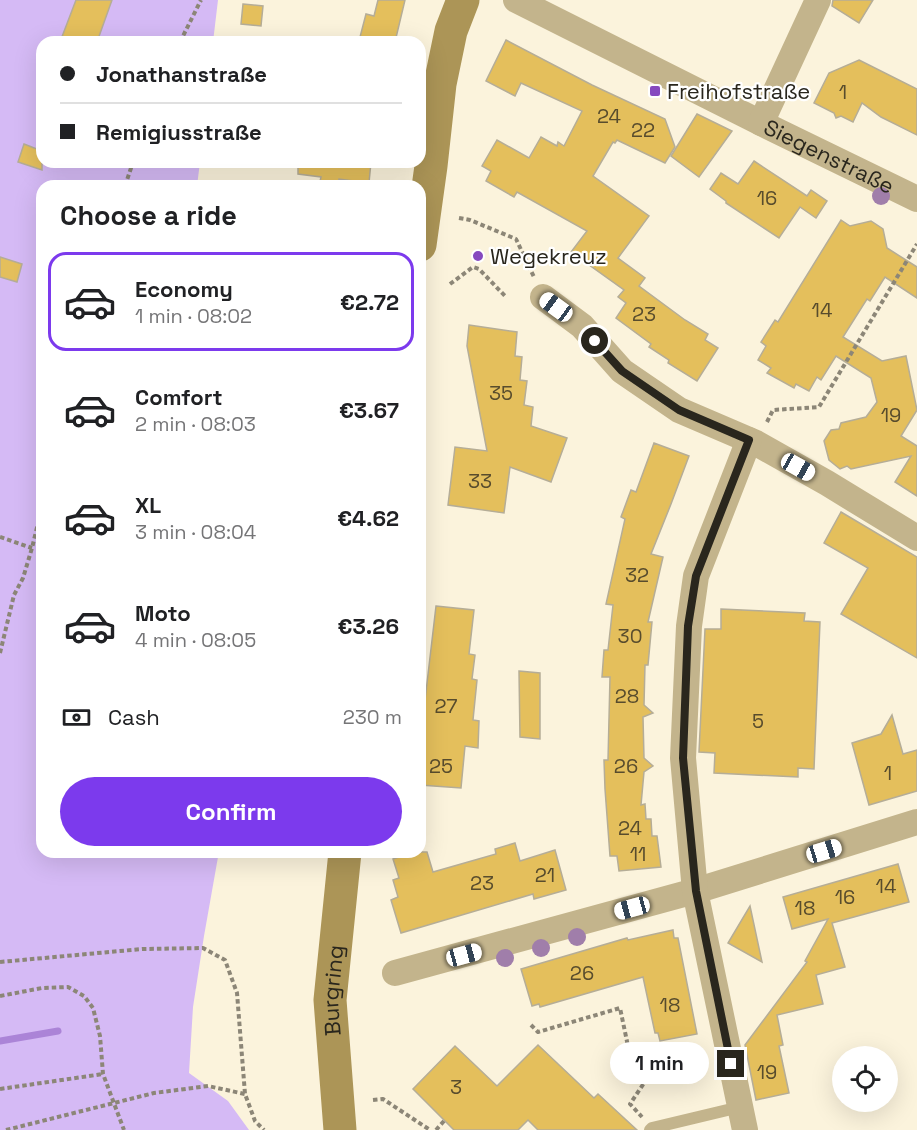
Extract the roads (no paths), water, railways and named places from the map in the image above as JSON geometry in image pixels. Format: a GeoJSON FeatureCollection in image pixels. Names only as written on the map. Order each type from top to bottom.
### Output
{"type":"FeatureCollection","features":[{"type":"Feature","properties":{"kind":"main road"},"geometry":{"type":"LineString","coordinates":[[426,201],[440,84],[452,31],[463,0]]}},
{"type":"Feature","properties":{"kind":"main road","name":"Burgring"},"geometry":{"type":"LineString","coordinates":[[340,1130],[330,1000],[344,858]]}},
{"type":"Feature","properties":{"kind":"street","name":"Siegenstraße"},"geometry":{"type":"LineString","coordinates":[[516,0],[917,199]]}},
{"type":"Feature","properties":{"kind":"street"},"geometry":{"type":"LineString","coordinates":[[761,123],[818,0]]}},
{"type":"Feature","properties":{"kind":"street"},"geometry":{"type":"LineString","coordinates":[[543,297],[582,326],[622,371],[679,410],[752,442],[827,483],[917,538]]}},
{"type":"Feature","properties":{"kind":"street"},"geometry":{"type":"LineString","coordinates":[[743,1118],[696,891],[683,758],[688,626],[696,576],[752,442]]}},
{"type":"Feature","properties":{"kind":"street"},"geometry":{"type":"LineString","coordinates":[[395,973],[696,891],[917,822]]}},
{"type":"Feature","properties":{"kind":"lane"},"geometry":{"type":"LineString","coordinates":[[651,1129],[743,1118]]}},
{"type":"Feature","properties":{"kind":"waterway"},"geometry":{"type":"LineString","coordinates":[[0,1041],[58,1031]]}},
{"type":"Feature","properties":{"kind":"place","name":"Freihofstraße"},"geometry":{"type":"Point","coordinates":[655,91]}},
{"type":"Feature","properties":{"kind":"place","name":"Wegekreuz"},"geometry":{"type":"Point","coordinates":[478,256]}}]}
